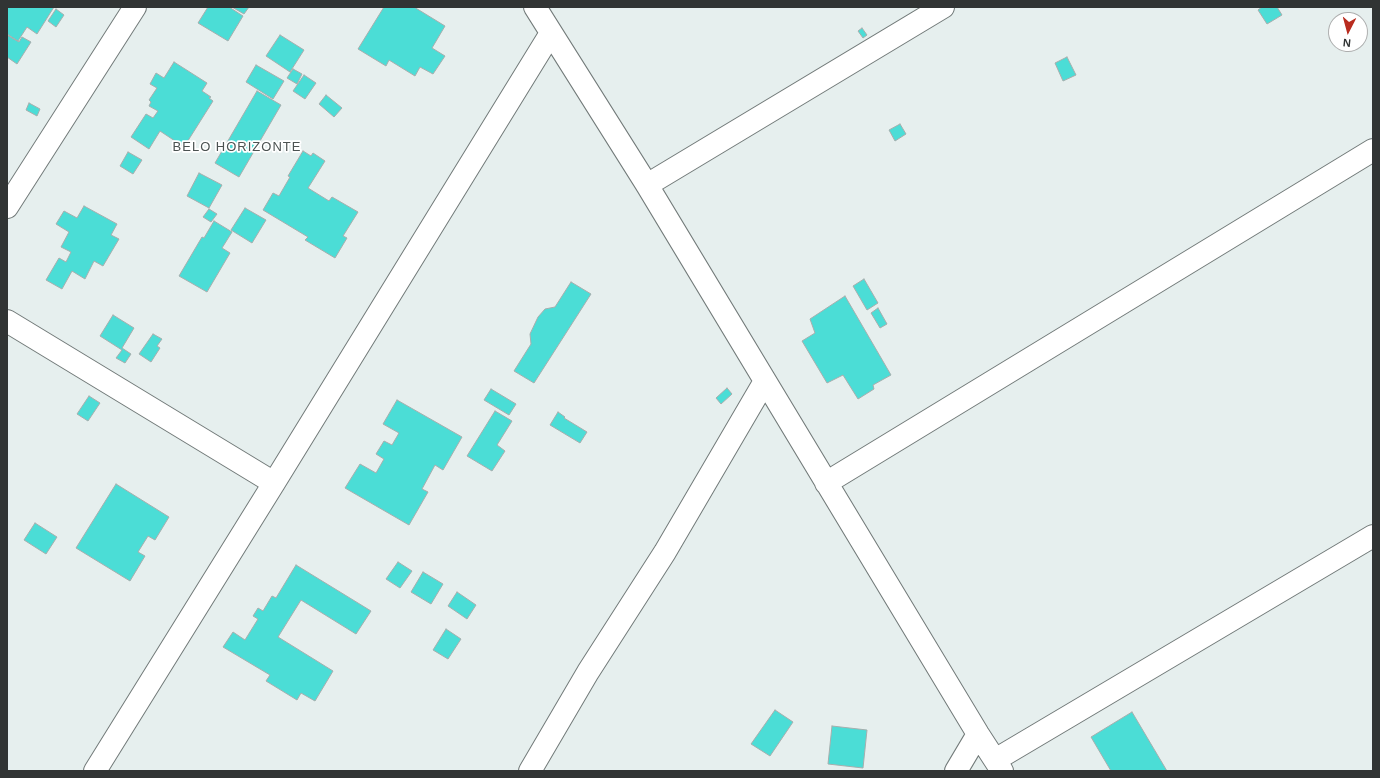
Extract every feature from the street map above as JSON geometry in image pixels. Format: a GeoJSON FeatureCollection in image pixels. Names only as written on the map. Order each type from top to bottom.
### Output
{"type":"FeatureCollection","features":[{"type":"Feature","properties":{"kind":"street"},"geometry":{"type":"LineString","coordinates":[[7,207],[135,7]]}},
{"type":"Feature","properties":{"kind":"street"},"geometry":{"type":"LineString","coordinates":[[535,7],[647,185],[978,734],[999,766],[1373,536]]}},
{"type":"Feature","properties":{"kind":"street"},"geometry":{"type":"LineString","coordinates":[[647,185],[942,7]]}},
{"type":"Feature","properties":{"kind":"street"},"geometry":{"type":"LineString","coordinates":[[95,771],[551,33]]}},
{"type":"Feature","properties":{"kind":"street"},"geometry":{"type":"LineString","coordinates":[[826,483],[1373,150]]}},
{"type":"Feature","properties":{"kind":"street"},"geometry":{"type":"LineString","coordinates":[[7,321],[274,483]]}},
{"type":"Feature","properties":{"kind":"street"},"geometry":{"type":"LineString","coordinates":[[530,771],[588,672],[665,552],[765,381]]}},
{"type":"Feature","properties":{"kind":"street"},"geometry":{"type":"LineString","coordinates":[[956,771],[978,734]]}},
{"type":"Feature","properties":{"kind":"building"},"geometry":{"type":"Polygon","coordinates":[[[7,7],[54,7],[37,34],[27,27],[18,41],[7,34],[7,7]]]}},
{"type":"Feature","properties":{"kind":"building"},"geometry":{"type":"Polygon","coordinates":[[[208,7],[229,7],[243,16],[228,41],[198,23],[208,7]]]}},
{"type":"Feature","properties":{"kind":"building"},"geometry":{"type":"Polygon","coordinates":[[[232,7],[249,7],[244,14],[232,7]]]}},
{"type":"Feature","properties":{"kind":"building"},"geometry":{"type":"Polygon","coordinates":[[[384,7],[414,7],[445,26],[432,48],[445,56],[433,74],[420,67],[415,76],[389,60],[386,66],[358,49],[384,7]]]}},
{"type":"Feature","properties":{"kind":"building"},"geometry":{"type":"Polygon","coordinates":[[[1262,7],[1277,7],[1282,15],[1267,24],[1258,10],[1262,7]]]}},
{"type":"Feature","properties":{"kind":"building"},"geometry":{"type":"Polygon","coordinates":[[[56,9],[64,15],[56,27],[48,21],[56,9]]]}},
{"type":"Feature","properties":{"kind":"building"},"geometry":{"type":"Polygon","coordinates":[[[862,28],[867,35],[863,38],[858,31],[862,28]]]}},
{"type":"Feature","properties":{"kind":"building"},"geometry":{"type":"Polygon","coordinates":[[[7,35],[19,42],[22,37],[31,42],[17,64],[7,57],[7,35]]]}},
{"type":"Feature","properties":{"kind":"building"},"geometry":{"type":"Polygon","coordinates":[[[280,35],[304,50],[290,72],[266,56],[280,35]]]}},
{"type":"Feature","properties":{"kind":"building"},"geometry":{"type":"Polygon","coordinates":[[[1067,57],[1076,75],[1063,81],[1055,63],[1067,57]]]}},
{"type":"Feature","properties":{"kind":"building"},"geometry":{"type":"Polygon","coordinates":[[[174,62],[207,83],[202,91],[211,97],[209,98],[213,101],[184,147],[160,131],[149,149],[131,137],[146,114],[153,118],[158,111],[149,106],[151,102],[149,100],[157,88],[150,84],[156,73],[164,78],[174,62]]]}},
{"type":"Feature","properties":{"kind":"building"},"geometry":{"type":"Polygon","coordinates":[[[256,65],[284,81],[273,99],[246,82],[256,65]]]}},
{"type":"Feature","properties":{"kind":"building"},"geometry":{"type":"Polygon","coordinates":[[[293,69],[302,74],[297,84],[287,78],[293,69]]]}},
{"type":"Feature","properties":{"kind":"building"},"geometry":{"type":"Polygon","coordinates":[[[304,75],[316,83],[305,99],[293,91],[304,75]]]}},
{"type":"Feature","properties":{"kind":"building"},"geometry":{"type":"Polygon","coordinates":[[[257,91],[281,105],[239,177],[215,163],[257,91]]]}},
{"type":"Feature","properties":{"kind":"building"},"geometry":{"type":"Polygon","coordinates":[[[326,95],[342,108],[334,117],[319,104],[326,95]]]}},
{"type":"Feature","properties":{"kind":"building"},"geometry":{"type":"Polygon","coordinates":[[[29,103],[40,109],[37,116],[26,110],[29,103]]]}},
{"type":"Feature","properties":{"kind":"building"},"geometry":{"type":"Polygon","coordinates":[[[900,124],[906,134],[895,141],[889,130],[900,124]]]}},
{"type":"Feature","properties":{"kind":"building"},"geometry":{"type":"Polygon","coordinates":[[[303,151],[311,156],[313,153],[325,161],[308,188],[329,201],[332,197],[358,212],[343,236],[347,238],[335,258],[305,240],[308,237],[263,210],[273,193],[279,196],[290,177],[288,176],[303,151]]]}},
{"type":"Feature","properties":{"kind":"building"},"geometry":{"type":"Polygon","coordinates":[[[128,152],[142,160],[133,174],[120,166],[128,152]]]}},
{"type":"Feature","properties":{"kind":"building"},"geometry":{"type":"Polygon","coordinates":[[[199,173],[222,185],[209,208],[187,196],[199,173]]]}},
{"type":"Feature","properties":{"kind":"building"},"geometry":{"type":"Polygon","coordinates":[[[84,206],[117,224],[111,235],[119,239],[103,266],[94,261],[85,279],[72,271],[62,289],[46,280],[59,258],[66,262],[71,252],[61,247],[69,232],[56,224],[64,211],[77,218],[84,206]]]}},
{"type":"Feature","properties":{"kind":"building"},"geometry":{"type":"Polygon","coordinates":[[[245,208],[266,220],[252,243],[231,230],[245,208]]]}},
{"type":"Feature","properties":{"kind":"building"},"geometry":{"type":"Polygon","coordinates":[[[209,209],[217,214],[211,222],[203,217],[209,209]]]}},
{"type":"Feature","properties":{"kind":"building"},"geometry":{"type":"Polygon","coordinates":[[[214,221],[232,232],[222,248],[230,253],[207,292],[179,276],[202,237],[204,238],[214,221]]]}},
{"type":"Feature","properties":{"kind":"building"},"geometry":{"type":"Polygon","coordinates":[[[864,279],[878,303],[867,310],[853,286],[864,279]]]}},
{"type":"Feature","properties":{"kind":"building"},"geometry":{"type":"Polygon","coordinates":[[[571,282],[591,294],[534,383],[514,371],[531,344],[530,334],[538,317],[545,309],[555,307],[571,282]]]}},
{"type":"Feature","properties":{"kind":"building"},"geometry":{"type":"Polygon","coordinates":[[[845,296],[891,375],[873,385],[874,389],[858,399],[843,375],[827,383],[802,341],[815,333],[810,319],[845,296]]]}},
{"type":"Feature","properties":{"kind":"building"},"geometry":{"type":"Polygon","coordinates":[[[878,308],[887,324],[880,328],[871,313],[878,308]]]}},
{"type":"Feature","properties":{"kind":"building"},"geometry":{"type":"Polygon","coordinates":[[[113,315],[134,328],[122,348],[131,354],[125,363],[116,358],[122,350],[100,336],[113,315]]]}},
{"type":"Feature","properties":{"kind":"building"},"geometry":{"type":"Polygon","coordinates":[[[153,334],[162,339],[157,346],[160,348],[151,362],[139,354],[153,334]]]}},
{"type":"Feature","properties":{"kind":"building"},"geometry":{"type":"Polygon","coordinates":[[[727,388],[732,394],[721,404],[716,398],[727,388]]]}},
{"type":"Feature","properties":{"kind":"building"},"geometry":{"type":"Polygon","coordinates":[[[491,389],[516,404],[509,415],[484,400],[491,389]]]}},
{"type":"Feature","properties":{"kind":"building"},"geometry":{"type":"Polygon","coordinates":[[[89,396],[100,403],[88,421],[77,414],[89,396]]]}},
{"type":"Feature","properties":{"kind":"building"},"geometry":{"type":"Polygon","coordinates":[[[397,400],[462,437],[443,470],[435,465],[422,489],[428,492],[409,525],[345,488],[360,464],[376,473],[384,459],[376,454],[384,441],[392,445],[399,433],[383,424],[397,400]]]}},
{"type":"Feature","properties":{"kind":"building"},"geometry":{"type":"Polygon","coordinates":[[[495,411],[512,421],[497,445],[505,451],[492,471],[467,456],[495,411]]]}},
{"type":"Feature","properties":{"kind":"building"},"geometry":{"type":"Polygon","coordinates":[[[558,412],[565,417],[564,418],[587,432],[580,443],[550,425],[558,412]]]}},
{"type":"Feature","properties":{"kind":"building"},"geometry":{"type":"Polygon","coordinates":[[[116,484],[169,517],[155,540],[148,536],[138,552],[145,556],[130,581],[76,548],[116,484]]]}},
{"type":"Feature","properties":{"kind":"building"},"geometry":{"type":"Polygon","coordinates":[[[35,523],[57,537],[46,554],[24,540],[35,523]]]}},
{"type":"Feature","properties":{"kind":"building"},"geometry":{"type":"Polygon","coordinates":[[[398,562],[412,571],[400,588],[386,579],[398,562]]]}},
{"type":"Feature","properties":{"kind":"building"},"geometry":{"type":"Polygon","coordinates":[[[296,565],[371,611],[356,634],[301,600],[278,637],[333,671],[315,701],[301,693],[297,700],[266,681],[270,675],[223,647],[233,632],[245,640],[258,619],[253,616],[258,608],[263,611],[272,596],[276,598],[296,565]]]}},
{"type":"Feature","properties":{"kind":"building"},"geometry":{"type":"Polygon","coordinates":[[[423,572],[443,584],[431,604],[411,592],[423,572]]]}},
{"type":"Feature","properties":{"kind":"building"},"geometry":{"type":"Polygon","coordinates":[[[457,592],[476,605],[467,619],[448,606],[457,592]]]}},
{"type":"Feature","properties":{"kind":"building"},"geometry":{"type":"Polygon","coordinates":[[[446,629],[461,639],[448,659],[433,650],[446,629]]]}},
{"type":"Feature","properties":{"kind":"building"},"geometry":{"type":"Polygon","coordinates":[[[775,710],[793,722],[770,756],[751,744],[775,710]]]}},
{"type":"Feature","properties":{"kind":"building"},"geometry":{"type":"Polygon","coordinates":[[[1132,712],[1167,771],[1111,771],[1091,737],[1132,712]]]}},
{"type":"Feature","properties":{"kind":"building"},"geometry":{"type":"Polygon","coordinates":[[[832,726],[867,730],[863,768],[828,764],[832,726]]]}},
{"type":"Feature","properties":{"kind":"district","name":"BELO HORIZONTE"},"geometry":{"type":"Point","coordinates":[237,147]}}]}
